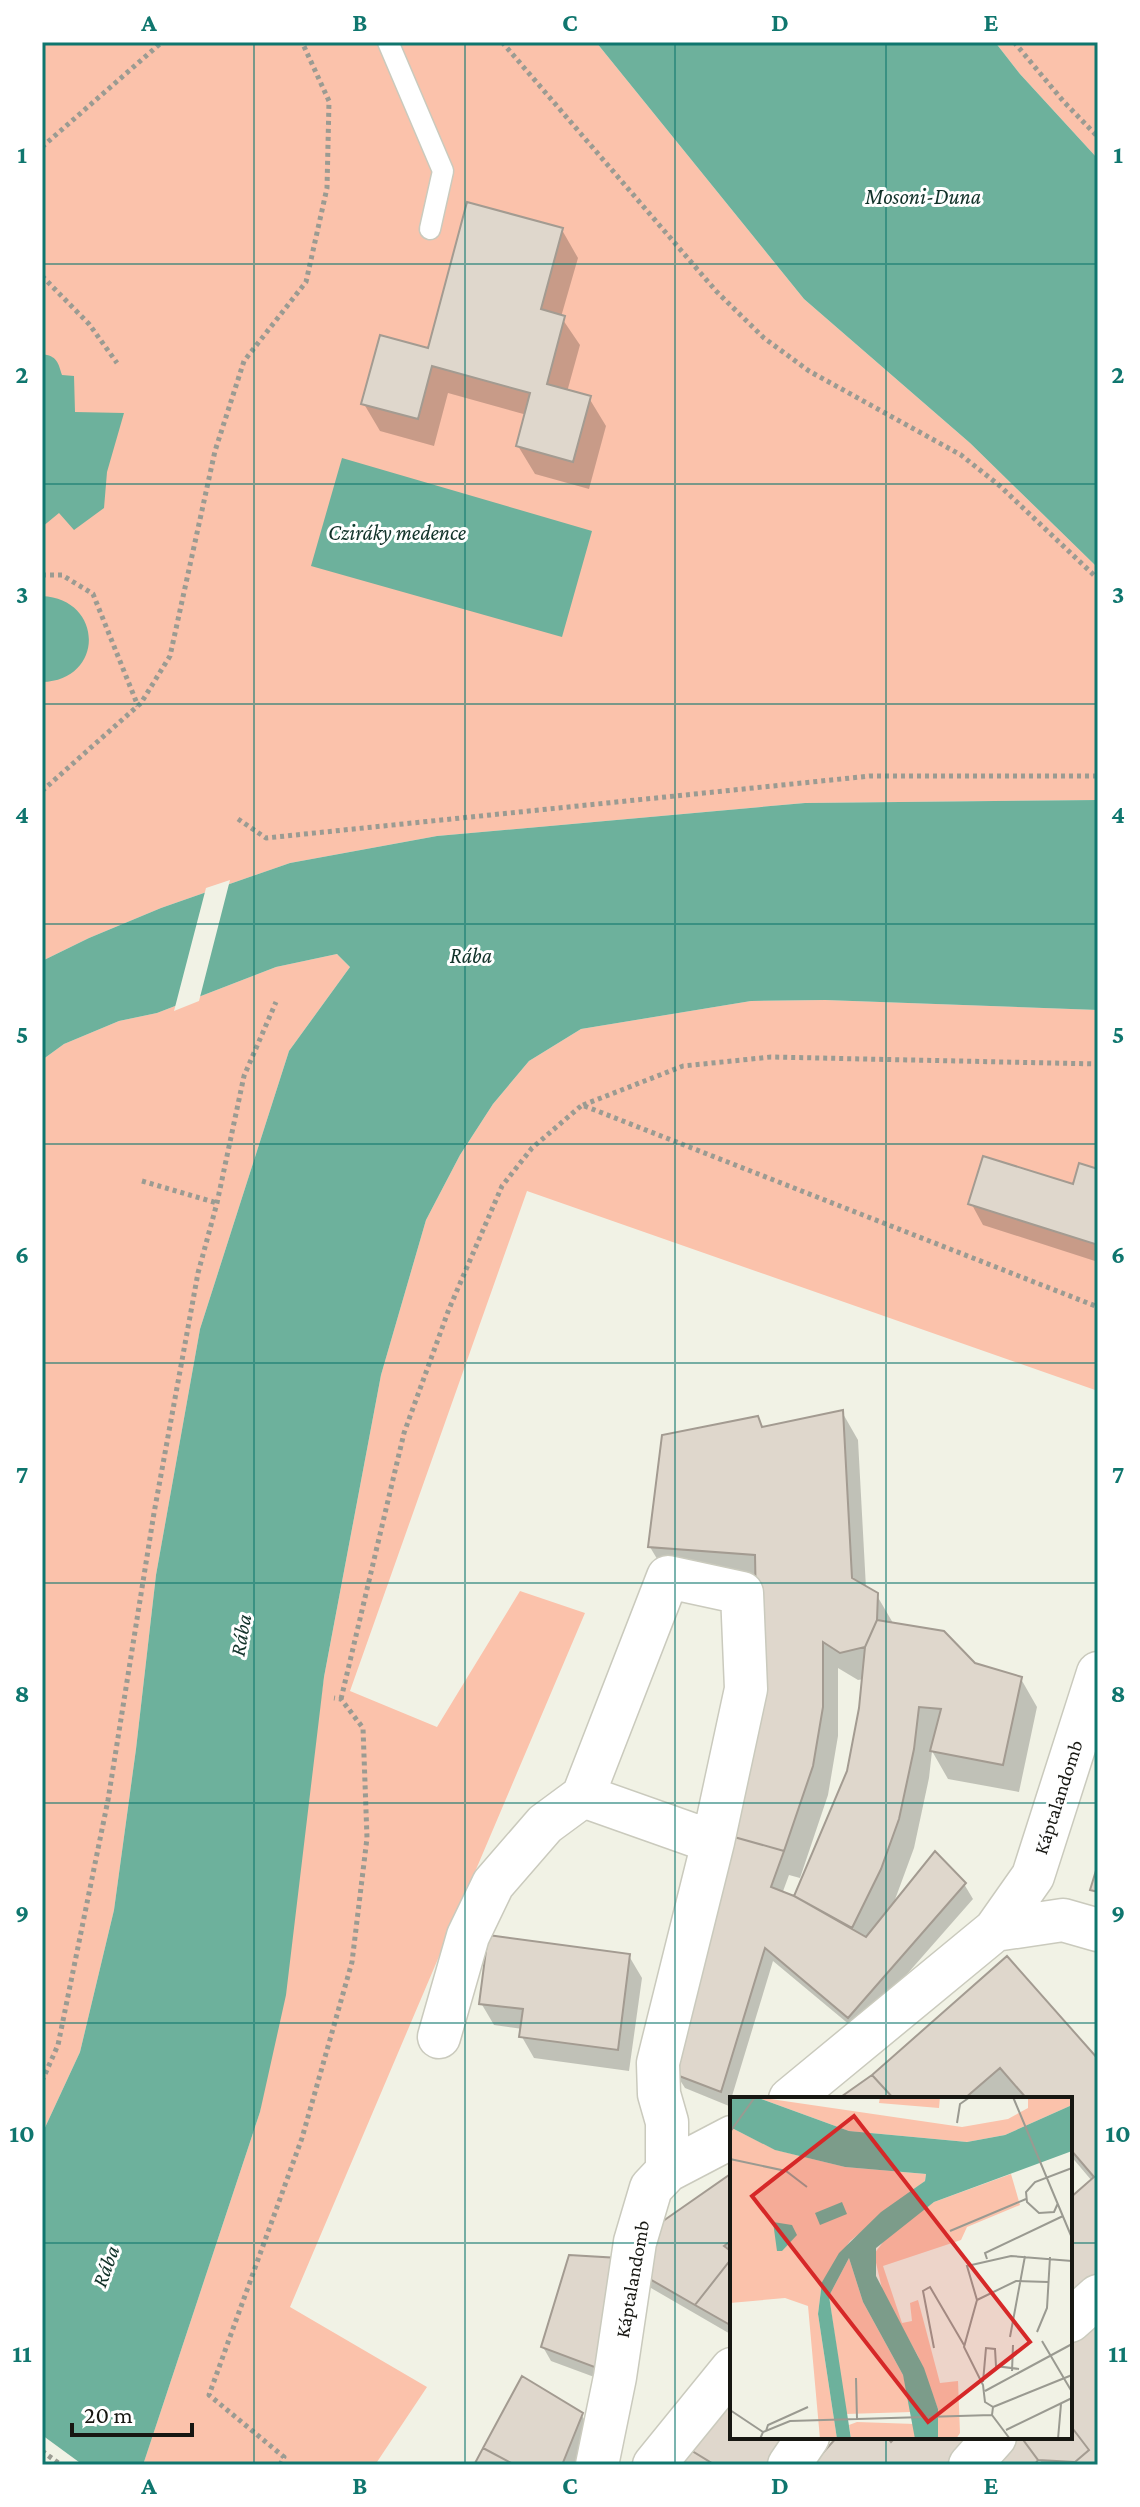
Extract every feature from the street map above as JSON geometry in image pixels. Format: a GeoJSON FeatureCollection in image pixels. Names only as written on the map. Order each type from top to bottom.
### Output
{"type":"FeatureCollection","features":[{"type":"Feature","properties":{"kind":"street"},"geometry":{"type":"LineString","coordinates":[[439,2037],[468,1936],[493,1884],[545,1824],[583,1796],[668,1577],[742,1593],[746,1689],[713,1842],[658,2063],[659,2094],[667,2122],[667,2171],[730,2138]]}},
{"type":"Feature","properties":{"kind":"street","name":"Káptalandomb"},"geometry":{"type":"LineString","coordinates":[[995,1930],[1033,1876],[1098,1673]]}},
{"type":"Feature","properties":{"kind":"street"},"geometry":{"type":"LineString","coordinates":[[583,1796],[713,1842]]}},
{"type":"Feature","properties":{"kind":"street"},"geometry":{"type":"LineString","coordinates":[[792,2097],[995,1930],[1063,1920],[1098,1930]]}},
{"type":"Feature","properties":{"kind":"street","name":"Káptalandomb"},"geometry":{"type":"LineString","coordinates":[[597,2465],[615,2377],[635,2242],[651,2188],[667,2171]]}},
{"type":"Feature","properties":{"kind":"street"},"geometry":{"type":"LineString","coordinates":[[1072,2319],[1098,2296]]}},
{"type":"Feature","properties":{"kind":"street"},"geometry":{"type":"LineString","coordinates":[[654,2465],[730,2371]]}},
{"type":"Feature","properties":{"kind":"street"},"geometry":{"type":"LineString","coordinates":[[789,2465],[807,2439]]}},
{"type":"Feature","properties":{"kind":"street"},"geometry":{"type":"LineString","coordinates":[[970,2465],[993,2439]]}},
{"type":"Feature","properties":{"kind":"lane"},"geometry":{"type":"LineString","coordinates":[[388,42],[443,171],[430,229]]}},
{"type":"Feature","properties":{"kind":"path"},"geometry":{"type":"LineString","coordinates":[[42,147],[162,42]]}},
{"type":"Feature","properties":{"kind":"path"},"geometry":{"type":"LineString","coordinates":[[42,791],[138,706],[170,656],[215,451],[244,361],[306,282],[327,188],[329,101],[302,42]]}},
{"type":"Feature","properties":{"kind":"path"},"geometry":{"type":"LineString","coordinates":[[502,42],[716,291],[764,338],[809,371],[961,455],[1000,486],[1098,579]]}},
{"type":"Feature","properties":{"kind":"path"},"geometry":{"type":"LineString","coordinates":[[1014,42],[1098,137]]}},
{"type":"Feature","properties":{"kind":"path"},"geometry":{"type":"LineString","coordinates":[[42,276],[89,324],[117,363]]}},
{"type":"Feature","properties":{"kind":"path"},"geometry":{"type":"LineString","coordinates":[[42,575],[62,575],[93,594],[138,706]]}},
{"type":"Feature","properties":{"kind":"path"},"geometry":{"type":"LineString","coordinates":[[238,819],[266,838],[870,776],[1098,776]]}},
{"type":"Feature","properties":{"kind":"path"},"geometry":{"type":"LineString","coordinates":[[42,2081],[58,2045],[108,1800],[192,1303],[244,1076],[276,1002]]}},
{"type":"Feature","properties":{"kind":"path"},"geometry":{"type":"LineString","coordinates":[[280,2465],[284,2457],[209,2395],[302,2138],[352,1962],[367,1838],[363,1728],[338,1698],[404,1433],[449,1309],[502,1186],[532,1148],[582,1105],[683,1066],[771,1057],[1098,1064]]}},
{"type":"Feature","properties":{"kind":"path"},"geometry":{"type":"LineString","coordinates":[[582,1105],[1098,1307]]}},
{"type":"Feature","properties":{"kind":"path"},"geometry":{"type":"LineString","coordinates":[[142,1181],[217,1203]]}},
{"type":"Feature","properties":{"kind":"path"},"geometry":{"type":"LineString","coordinates":[[42,2451],[61,2465]]}},
{"type":"Feature","properties":{"kind":"shaded area"},"geometry":{"type":"Polygon","coordinates":[[[42,42],[596,42],[804,299],[970,443],[1098,568],[1098,800],[805,803],[437,836],[290,863],[161,908],[42,961],[42,42]]]}},
{"type":"Feature","properties":{"kind":"shaded area"},"geometry":{"type":"Polygon","coordinates":[[[995,42],[1098,42],[1098,159],[1020,74],[995,42]]]}},
{"type":"Feature","properties":{"kind":"shaded area"},"geometry":{"type":"Polygon","coordinates":[[[337,954],[350,967],[289,1051],[200,1329],[156,1575],[114,1910],[80,2052],[42,2134],[42,1060],[64,1044],[119,1021],[157,1013],[276,967],[337,954]]]}},
{"type":"Feature","properties":{"kind":"shaded area"},"geometry":{"type":"Polygon","coordinates":[[[825,1000],[1098,1010],[1098,1391],[527,1191],[350,1691],[437,1727],[520,1591],[585,1613],[290,2307],[427,2387],[375,2465],[143,2465],[260,2112],[324,1677],[381,1375],[426,1220],[460,1155],[493,1104],[529,1061],[581,1029],[751,1001],[825,1000]]]}},
{"type":"Feature","properties":{"kind":"water","name":"Mosoni-Duna"},"geometry":{"type":"Polygon","coordinates":[[[596,42],[995,42],[1098,159],[1098,568],[970,443],[804,299],[596,42]]]}},
{"type":"Feature","properties":{"kind":"water"},"geometry":{"type":"Polygon","coordinates":[[[42,354],[56,360],[62,375],[74,376],[75,412],[124,413],[107,472],[104,508],[74,530],[59,513],[42,527],[42,354]]]}},
{"type":"Feature","properties":{"kind":"water","name":"Cziráky medence"},"geometry":{"type":"Polygon","coordinates":[[[342,458],[592,531],[562,637],[311,566],[342,458]]]}},
{"type":"Feature","properties":{"kind":"water"},"geometry":{"type":"Polygon","coordinates":[[[42,596],[62,600],[77,610],[86,624],[89,639],[86,655],[77,668],[63,678],[42,682],[42,596]]]}},
{"type":"Feature","properties":{"kind":"water","name":"Rába"},"geometry":{"type":"Polygon","coordinates":[[[1098,800],[1098,1010],[825,1000],[751,1001],[581,1029],[529,1061],[493,1104],[460,1155],[426,1220],[381,1375],[324,1677],[286,1995],[260,2112],[143,2465],[42,2465],[42,2134],[80,2052],[114,1910],[156,1575],[200,1329],[289,1051],[350,967],[337,954],[276,967],[157,1013],[119,1021],[64,1044],[42,1060],[42,961],[161,908],[290,863],[437,836],[805,803],[1098,800]]]}},
{"type":"Feature","properties":{"kind":"pier"},"geometry":{"type":"Polygon","coordinates":[[[230,880],[199,1001],[174,1011],[206,888],[230,880]]]}},
{"type":"Feature","properties":{"kind":"pier"},"geometry":{"type":"Polygon","coordinates":[[[42,2435],[83,2465],[42,2465],[42,2435]]]}},
{"type":"Feature","properties":{"kind":"building"},"geometry":{"type":"Polygon","coordinates":[[[467,202],[563,228],[541,309],[565,316],[547,384],[591,396],[573,462],[516,446],[530,393],[432,366],[418,419],[361,404],[380,335],[428,348],[467,202]]]}},
{"type":"Feature","properties":{"kind":"building"},"geometry":{"type":"Polygon","coordinates":[[[983,1156],[1073,1184],[1079,1163],[1098,1169],[1098,1245],[968,1204],[983,1156]]]}},
{"type":"Feature","properties":{"kind":"building"},"geometry":{"type":"Polygon","coordinates":[[[843,1410],[852,1578],[878,1593],[877,1620],[865,1647],[840,1653],[823,1642],[823,1707],[813,1766],[784,1851],[727,1835],[758,1712],[755,1555],[648,1547],[662,1435],[758,1416],[762,1427],[843,1410]]]}},
{"type":"Feature","properties":{"kind":"building"},"geometry":{"type":"Polygon","coordinates":[[[877,1620],[944,1631],[975,1663],[1022,1677],[1003,1765],[930,1751],[941,1709],[919,1707],[914,1749],[899,1819],[881,1869],[852,1928],[794,1896],[847,1771],[859,1708],[865,1647],[877,1620]]]}},
{"type":"Feature","properties":{"kind":"building"},"geometry":{"type":"Polygon","coordinates":[[[727,1835],[784,1851],[771,1887],[794,1896],[866,1937],[935,1851],[966,1883],[848,2018],[765,1948],[721,2092],[674,2074],[727,1835]]]}},
{"type":"Feature","properties":{"kind":"building"},"geometry":{"type":"Polygon","coordinates":[[[1098,1864],[1098,1892],[1090,1890],[1098,1864]]]}},
{"type":"Feature","properties":{"kind":"building"},"geometry":{"type":"Polygon","coordinates":[[[488,1935],[630,1954],[618,2050],[519,2037],[523,2009],[479,2004],[488,1935]]]}},
{"type":"Feature","properties":{"kind":"building"},"geometry":{"type":"Polygon","coordinates":[[[1007,1956],[1098,2059],[1098,2286],[1072,2310],[1072,2196],[1094,2177],[1072,2151],[1072,2097],[1025,2097],[1000,2068],[966,2097],[892,2097],[872,2075],[1007,1956]]]}},
{"type":"Feature","properties":{"kind":"building"},"geometry":{"type":"Polygon","coordinates":[[[872,2075],[892,2097],[841,2097],[872,2075]]]}},
{"type":"Feature","properties":{"kind":"building"},"geometry":{"type":"Polygon","coordinates":[[[730,2174],[730,2242],[724,2246],[730,2250],[730,2261],[695,2305],[641,2274],[653,2228],[730,2174]]]}},
{"type":"Feature","properties":{"kind":"building"},"geometry":{"type":"Polygon","coordinates":[[[569,2255],[619,2258],[597,2368],[541,2347],[569,2255]]]}},
{"type":"Feature","properties":{"kind":"building"},"geometry":{"type":"Polygon","coordinates":[[[730,2261],[730,2325],[695,2305],[730,2261]]]}},
{"type":"Feature","properties":{"kind":"building"},"geometry":{"type":"Polygon","coordinates":[[[1098,2305],[1098,2465],[1078,2465],[1075,2462],[1089,2450],[1072,2428],[1072,2327],[1098,2305]]]}},
{"type":"Feature","properties":{"kind":"building"},"geometry":{"type":"Polygon","coordinates":[[[522,2376],[583,2413],[562,2465],[515,2465],[483,2448],[522,2376]]]}},
{"type":"Feature","properties":{"kind":"building"},"geometry":{"type":"Polygon","coordinates":[[[730,2400],[730,2439],[785,2439],[790,2443],[777,2465],[715,2465],[684,2446],[730,2400]]]}},
{"type":"Feature","properties":{"kind":"building"},"geometry":{"type":"Polygon","coordinates":[[[1072,2428],[1089,2450],[1075,2462],[1038,2460],[1022,2439],[1072,2439],[1072,2428]]]}},
{"type":"Feature","properties":{"kind":"building"},"geometry":{"type":"Polygon","coordinates":[[[835,2439],[889,2439],[891,2442],[894,2439],[987,2439],[964,2465],[812,2465],[835,2439]]]}},
{"type":"Feature","properties":{"kind":"building"},"geometry":{"type":"Polygon","coordinates":[[[999,2439],[1022,2439],[1038,2460],[1034,2465],[976,2465],[999,2439]]]}},
{"type":"Feature","properties":{"kind":"building"},"geometry":{"type":"Polygon","coordinates":[[[684,2446],[715,2465],[673,2465],[684,2446]]]}},
{"type":"Feature","properties":{"kind":"building"},"geometry":{"type":"Polygon","coordinates":[[[483,2448],[515,2465],[474,2465],[483,2448]]]}}]}
